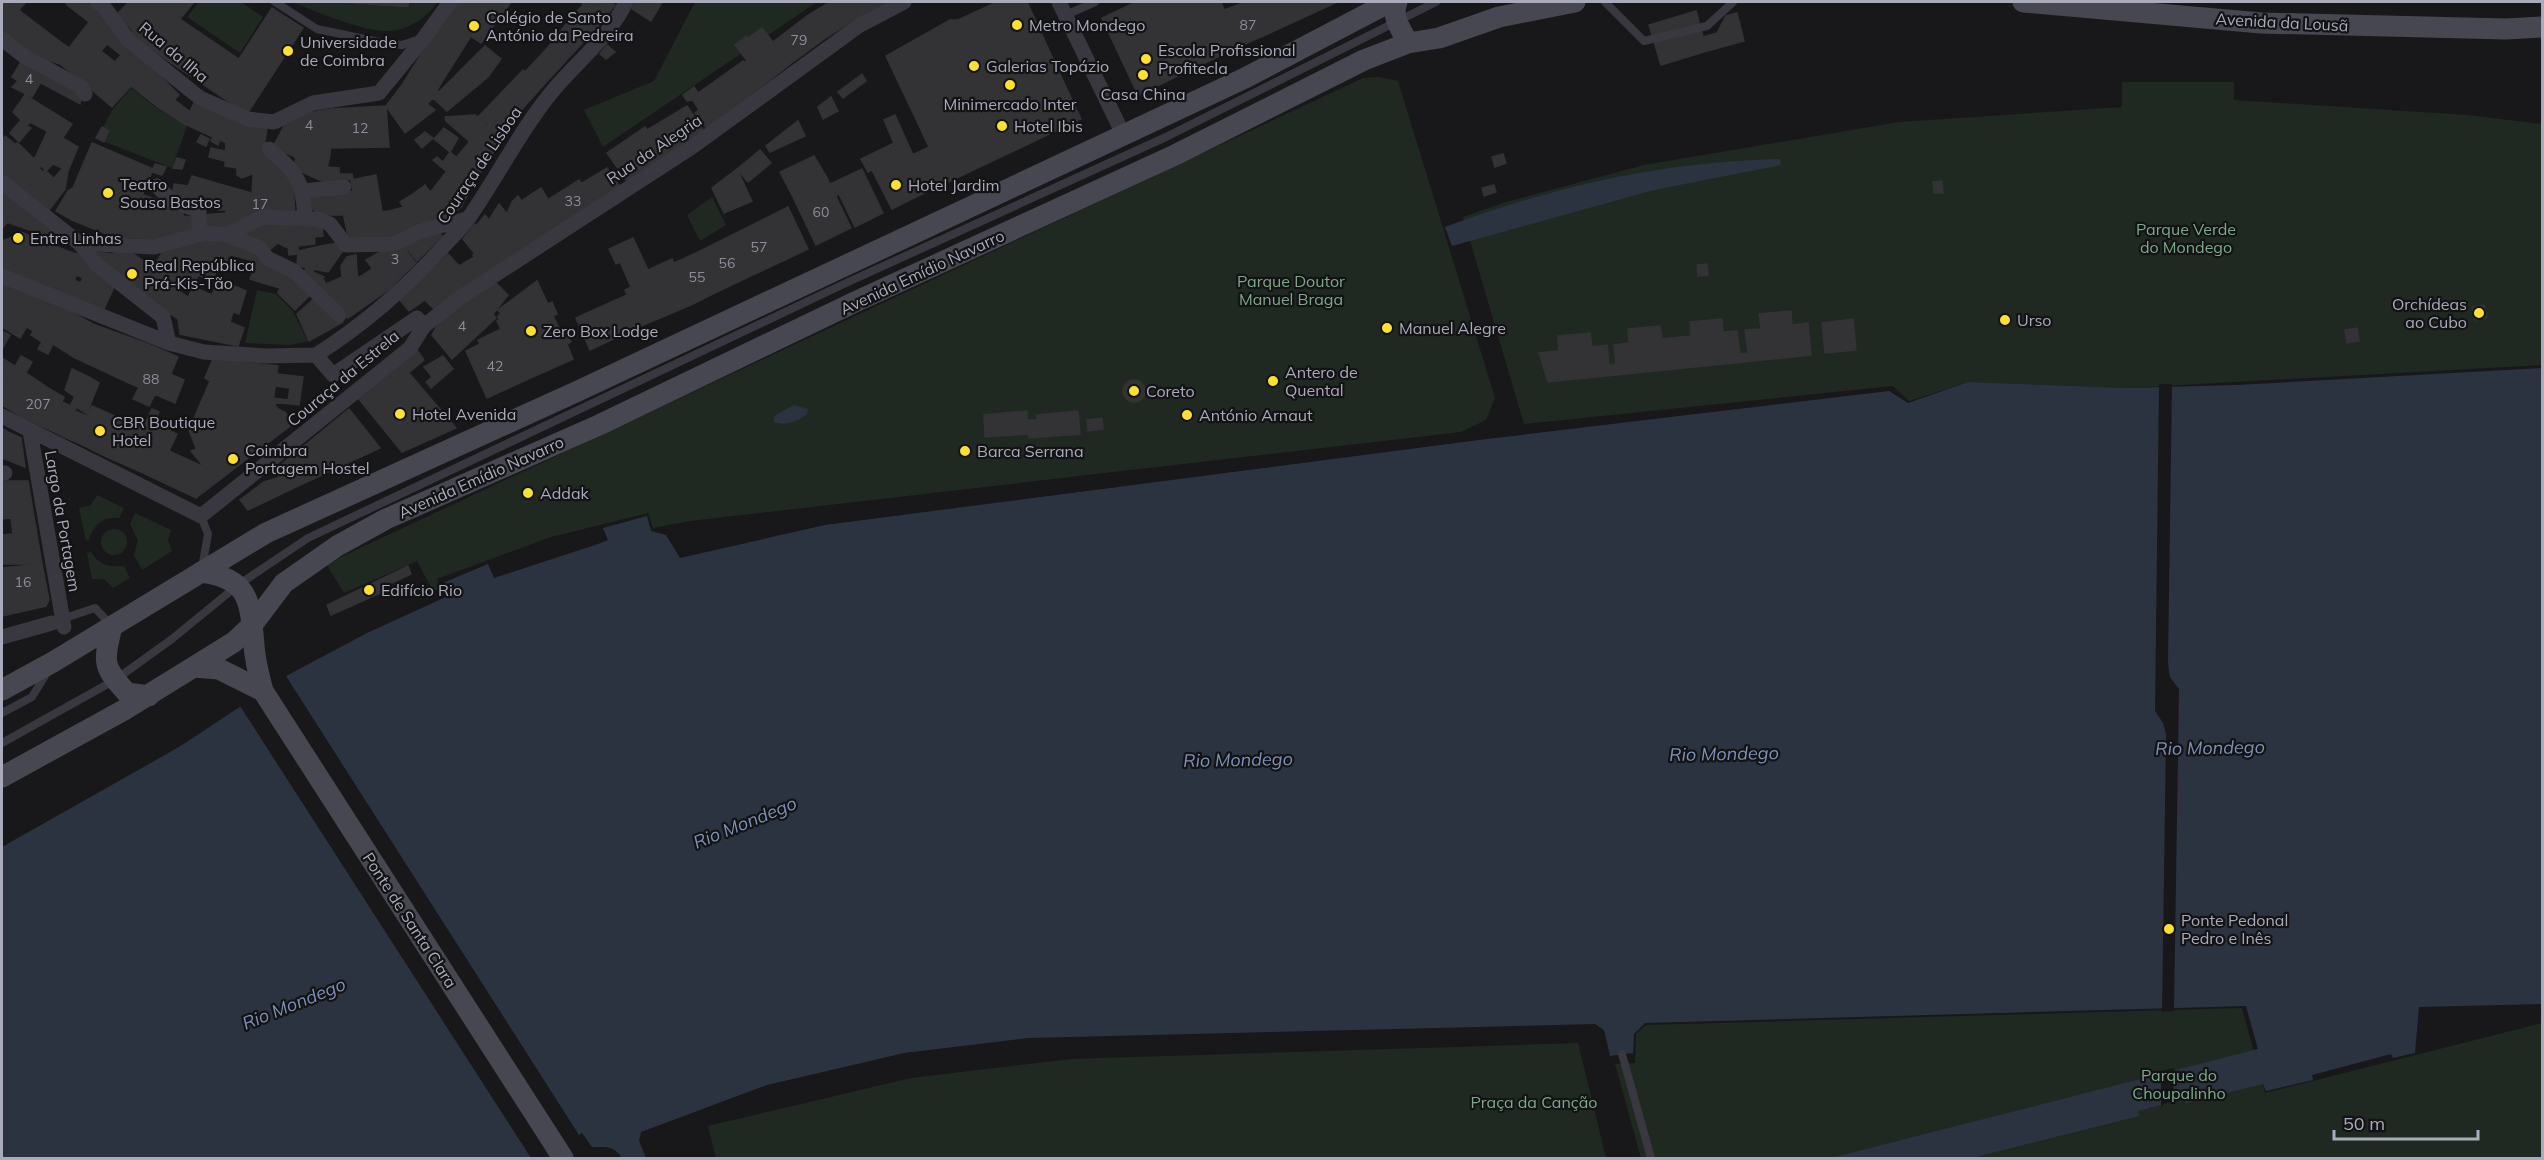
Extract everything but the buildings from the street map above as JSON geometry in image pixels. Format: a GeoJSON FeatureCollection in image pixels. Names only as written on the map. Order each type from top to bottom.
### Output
{"type":"FeatureCollection","features":[{"type":"Feature","properties":{"kind":"main road","name":"Avenida Emídio Navarro"},"geometry":{"type":"LineString","coordinates":[[194,667],[234,642],[253,624],[285,583],[337,546],[386,519],[599,425],[855,302],[1175,156],[1364,60],[1408,43],[1439,38],[1499,17],[1575,2]]}},
{"type":"Feature","properties":{"kind":"main road","name":"Avenida da Lousã"},"geometry":{"type":"LineString","coordinates":[[2023,2],[2261,23],[2506,29],[2542,27]]}},
{"type":"Feature","properties":{"kind":"main road"},"geometry":{"type":"LineString","coordinates":[[2,690],[59,659],[266,533],[578,391],[1395,8],[1408,43]]}},
{"type":"Feature","properties":{"kind":"main road"},"geometry":{"type":"LineString","coordinates":[[201,572],[222,574],[238,585],[247,597],[253,624],[255,658],[263,691]]}},
{"type":"Feature","properties":{"kind":"main road"},"geometry":{"type":"LineString","coordinates":[[112,626],[106,656],[107,668],[127,693],[149,696]]}},
{"type":"Feature","properties":{"kind":"main road"},"geometry":{"type":"LineString","coordinates":[[2,777],[149,696],[194,667],[219,669],[263,691]]}},
{"type":"Feature","properties":{"kind":"main road","name":"Ponte de Santa Clara"},"geometry":{"type":"LineString","coordinates":[[263,691],[560,1154]]}},
{"type":"Feature","properties":{"kind":"street","name":"Rua da Ilha"},"geometry":{"type":"LineString","coordinates":[[97,2],[102,4],[128,40],[200,98],[248,119],[274,122],[313,103],[379,93],[424,38]]}},
{"type":"Feature","properties":{"kind":"street"},"geometry":{"type":"LineString","coordinates":[[424,38],[450,2]]}},
{"type":"Feature","properties":{"kind":"street","name":"Couraça de Lisboa"},"geometry":{"type":"LineString","coordinates":[[316,355],[354,330],[394,298],[467,219],[550,93],[591,48],[626,2]]}},
{"type":"Feature","properties":{"kind":"street","name":"Rua da Alegria"},"geometry":{"type":"LineString","coordinates":[[424,326],[461,297],[692,147],[860,25],[904,2]]}},
{"type":"Feature","properties":{"kind":"street"},"geometry":{"type":"LineString","coordinates":[[1062,8],[1123,134]]}},
{"type":"Feature","properties":{"kind":"street"},"geometry":{"type":"LineString","coordinates":[[2,39],[24,56],[81,87],[85,94]]}},
{"type":"Feature","properties":{"kind":"street"},"geometry":{"type":"LineString","coordinates":[[269,149],[291,168],[303,191],[305,219]]}},
{"type":"Feature","properties":{"kind":"street"},"geometry":{"type":"LineString","coordinates":[[2,182],[79,243],[97,265],[163,317],[169,343]]}},
{"type":"Feature","properties":{"kind":"street"},"geometry":{"type":"LineString","coordinates":[[157,186],[171,200],[199,211],[199,225]]}},
{"type":"Feature","properties":{"kind":"street"},"geometry":{"type":"LineString","coordinates":[[303,191],[345,188]]}},
{"type":"Feature","properties":{"kind":"street"},"geometry":{"type":"LineString","coordinates":[[227,235],[262,217],[317,219],[330,224],[346,246],[370,246],[394,244],[421,231],[467,219]]}},
{"type":"Feature","properties":{"kind":"street"},"geometry":{"type":"LineString","coordinates":[[79,243],[154,247],[205,233],[227,235],[260,248],[267,258],[294,271],[339,315]]}},
{"type":"Feature","properties":{"kind":"street"},"geometry":{"type":"LineString","coordinates":[[2,276],[169,343],[204,352],[266,356],[316,355]]}},
{"type":"Feature","properties":{"kind":"street","name":"Couraça da Estrela"},"geometry":{"type":"LineString","coordinates":[[201,516],[410,348],[424,326],[417,318],[333,375],[316,355]]}},
{"type":"Feature","properties":{"kind":"street"},"geometry":{"type":"LineString","coordinates":[[2,416],[30,431]]}},
{"type":"Feature","properties":{"kind":"street","name":"Largo da Portagem"},"geometry":{"type":"LineString","coordinates":[[30,431],[201,516]]}},
{"type":"Feature","properties":{"kind":"street","name":"Largo da Portagem"},"geometry":{"type":"LineString","coordinates":[[30,431],[59,623]]}},
{"type":"Feature","properties":{"kind":"street"},"geometry":{"type":"LineString","coordinates":[[2,637],[59,623]]}},
{"type":"Feature","properties":{"kind":"lane"},"geometry":{"type":"LineString","coordinates":[[275,2],[317,29],[389,44],[402,45],[424,38]]}},
{"type":"Feature","properties":{"kind":"lane"},"geometry":{"type":"LineString","coordinates":[[1062,8],[1095,2]]}},
{"type":"Feature","properties":{"kind":"lane"},"geometry":{"type":"LineString","coordinates":[[2,743],[115,680],[172,639],[238,585],[308,538],[846,282],[1166,137],[1358,42],[1395,8],[1436,2]]}},
{"type":"Feature","properties":{"kind":"lane"},"geometry":{"type":"LineString","coordinates":[[1605,2],[1644,40],[1707,26],[1733,2]]}},
{"type":"Feature","properties":{"kind":"lane"},"geometry":{"type":"LineString","coordinates":[[201,516],[208,534],[201,572]]}},
{"type":"Feature","properties":{"kind":"lane"},"geometry":{"type":"LineString","coordinates":[[59,623],[95,608],[112,626]]}},
{"type":"Feature","properties":{"kind":"lane"},"geometry":{"type":"LineString","coordinates":[[2,713],[32,697],[59,659]]}},
{"type":"Feature","properties":{"kind":"lane"},"geometry":{"type":"LineString","coordinates":[[1622,1054],[1651,1158]]}},
{"type":"Feature","properties":{"kind":"green space"},"geometry":{"type":"Polygon","coordinates":[[[199,2],[241,2],[263,17],[240,53],[187,17],[199,2]]]}},
{"type":"Feature","properties":{"kind":"green space"},"geometry":{"type":"Polygon","coordinates":[[[293,2],[332,2],[409,8],[410,2],[438,2],[416,23],[402,29],[387,31],[326,16],[293,2]]]}},
{"type":"Feature","properties":{"kind":"green space"},"geometry":{"type":"Polygon","coordinates":[[[695,2],[817,2],[603,147],[584,110],[654,81],[695,2]]]}},
{"type":"Feature","properties":{"kind":"green space","name":"Parque Doutor Manuel Braga"},"geometry":{"type":"Polygon","coordinates":[[[1379,77],[1398,81],[1495,398],[1486,420],[1461,432],[690,521],[653,528],[648,513],[551,537],[437,579],[440,588],[433,591],[417,561],[344,593],[326,564],[1363,78],[1379,77]]]}},
{"type":"Feature","properties":{"kind":"green space","name":"Parque Verde do Mondego"},"geometry":{"type":"Polygon","coordinates":[[[2122,82],[2234,82],[2234,100],[2467,115],[2542,124],[2542,365],[2127,388],[1968,382],[1909,401],[1893,386],[1524,424],[1463,217],[1506,202],[1644,165],[1899,122],[2122,107],[2122,82]]]}},
{"type":"Feature","properties":{"kind":"green space"},"geometry":{"type":"Polygon","coordinates":[[[131,88],[158,109],[187,126],[172,168],[105,142],[110,131],[103,127],[113,109],[131,88]]]}},
{"type":"Feature","properties":{"kind":"green space"},"geometry":{"type":"Polygon","coordinates":[[[712,197],[726,225],[700,241],[687,215],[712,197]]]}},
{"type":"Feature","properties":{"kind":"green space"},"geometry":{"type":"Polygon","coordinates":[[[257,290],[276,294],[292,310],[308,341],[291,345],[245,343],[257,290]]]}},
{"type":"Feature","properties":{"kind":"green space"},"geometry":{"type":"Polygon","coordinates":[[[97,495],[124,508],[119,518],[108,518],[96,526],[89,540],[86,541],[79,508],[91,505],[97,495]]]}},
{"type":"Feature","properties":{"kind":"green space"},"geometry":{"type":"Polygon","coordinates":[[[135,513],[171,530],[168,540],[172,551],[142,570],[134,555],[138,540],[130,524],[135,513]]]}},
{"type":"Feature","properties":{"kind":"green space"},"geometry":{"type":"Polygon","coordinates":[[[114,529],[123,533],[127,542],[123,551],[114,555],[105,551],[101,542],[105,533],[114,529]]]}},
{"type":"Feature","properties":{"kind":"green space"},"geometry":{"type":"Polygon","coordinates":[[[91,552],[105,565],[124,566],[130,578],[113,588],[104,579],[92,579],[87,553],[91,552]]]}},
{"type":"Feature","properties":{"kind":"green space","name":"Parque do Choupalinho"},"geometry":{"type":"Polygon","coordinates":[[[2242,1008],[2265,1093],[2542,1023],[2542,1158],[1641,1158],[1615,1064],[1635,1063],[1636,1034],[1646,1025],[2242,1008]]]}},
{"type":"Feature","properties":{"kind":"green space","name":"Praça da Canção"},"geometry":{"type":"Polygon","coordinates":[[[1578,1043],[1606,1158],[716,1158],[708,1126],[911,1078],[1071,1059],[1578,1043]]]}},
{"type":"Feature","properties":{"kind":"water"},"geometry":{"type":"Polygon","coordinates":[[[1780,159],[1781,165],[1654,190],[1452,246],[1445,227],[1486,212],[1568,188],[1610,179],[1693,165],[1780,159]]]}},
{"type":"Feature","properties":{"kind":"water","name":"Rio Mondego"},"geometry":{"type":"Polygon","coordinates":[[[2542,368],[2542,1004],[2419,1007],[2415,1053],[2393,1058],[2391,1054],[2312,1075],[2313,1080],[2266,1091],[2263,1084],[2186,1103],[2183,1096],[2161,1101],[2161,1105],[2138,1111],[2139,1116],[1971,1158],[1831,1158],[2258,1049],[2246,1006],[1645,1023],[1634,1034],[1633,1053],[1610,1056],[1604,1030],[1595,1024],[1029,1038],[904,1053],[767,1085],[641,1132],[639,1141],[646,1158],[622,1158],[613,1149],[592,1147],[582,1133],[544,1158],[2,1158],[2,847],[179,747],[288,675],[367,633],[448,596],[443,583],[488,564],[494,578],[598,544],[608,540],[603,528],[647,516],[651,531],[666,535],[680,558],[825,525],[1479,440],[1889,391],[1908,403],[1968,382],[2127,388],[2237,385],[2542,368]]]}},
{"type":"Feature","properties":{"kind":"water"},"geometry":{"type":"Polygon","coordinates":[[[794,405],[808,409],[807,414],[800,419],[783,424],[774,422],[774,416],[794,405]]]}},
{"type":"Feature","properties":{"kind":"pier","name":"Ponte Pedonal Pedro e Inês"},"geometry":{"type":"Polygon","coordinates":[[[2159,384],[2172,384],[2168,663],[2170,677],[2179,689],[2174,1011],[2162,1012],[2166,734],[2163,723],[2155,711],[2159,384]]]}},
{"type":"Feature","properties":{"kind":"pier"},"geometry":{"type":"Polygon","coordinates":[[[286,676],[579,1135],[544,1158],[531,1158],[240,706],[286,676]]]}},
{"type":"Feature","properties":{"kind":"pier"},"geometry":{"type":"Polygon","coordinates":[[[2174,1068],[2173,1101],[2164,1104],[2161,1108],[2161,1071],[2174,1068]]]}},
{"type":"Feature","properties":{"kind":"place","name":"Metro Mondego"},"geometry":{"type":"Point","coordinates":[1017,25]}},
{"type":"Feature","properties":{"kind":"place","name":"Colégio de Santo António da Pedreira"},"geometry":{"type":"Point","coordinates":[474,26]}},
{"type":"Feature","properties":{"kind":"place","name":"Universidade de Coimbra"},"geometry":{"type":"Point","coordinates":[288,51]}},
{"type":"Feature","properties":{"kind":"place","name":"Escola Profissional Profitecla"},"geometry":{"type":"Point","coordinates":[1146,59]}},
{"type":"Feature","properties":{"kind":"place","name":"Galerias Topázio"},"geometry":{"type":"Point","coordinates":[974,66]}},
{"type":"Feature","properties":{"kind":"place","name":"Casa China"},"geometry":{"type":"Point","coordinates":[1143,75]}},
{"type":"Feature","properties":{"kind":"place","name":"Minimercado Inter"},"geometry":{"type":"Point","coordinates":[1010,85]}},
{"type":"Feature","properties":{"kind":"place","name":"Hotel Ibis"},"geometry":{"type":"Point","coordinates":[1002,126]}},
{"type":"Feature","properties":{"kind":"place","name":"Hotel Jardim"},"geometry":{"type":"Point","coordinates":[896,185]}},
{"type":"Feature","properties":{"kind":"place","name":"Teatro Sousa Bastos"},"geometry":{"type":"Point","coordinates":[108,193]}},
{"type":"Feature","properties":{"kind":"place","name":"Entre Linhas"},"geometry":{"type":"Point","coordinates":[18,238]}},
{"type":"Feature","properties":{"kind":"place","name":"Real República Prá-Kis-Tão"},"geometry":{"type":"Point","coordinates":[132,274]}},
{"type":"Feature","properties":{"kind":"place","name":"Orchídeas ao Cubo"},"geometry":{"type":"Point","coordinates":[2479,313]}},
{"type":"Feature","properties":{"kind":"place","name":"Urso"},"geometry":{"type":"Point","coordinates":[2005,320]}},
{"type":"Feature","properties":{"kind":"place","name":"Manuel Alegre"},"geometry":{"type":"Point","coordinates":[1387,328]}},
{"type":"Feature","properties":{"kind":"place","name":"Zero Box Lodge"},"geometry":{"type":"Point","coordinates":[531,331]}},
{"type":"Feature","properties":{"kind":"place","name":"Antero de Quental"},"geometry":{"type":"Point","coordinates":[1273,381]}},
{"type":"Feature","properties":{"kind":"place","name":"Coreto"},"geometry":{"type":"Point","coordinates":[1134,391]}},
{"type":"Feature","properties":{"kind":"place","name":"Hotel Avenida"},"geometry":{"type":"Point","coordinates":[400,414]}},
{"type":"Feature","properties":{"kind":"place","name":"António Arnaut"},"geometry":{"type":"Point","coordinates":[1187,415]}},
{"type":"Feature","properties":{"kind":"place","name":"CBR Boutique Hotel"},"geometry":{"type":"Point","coordinates":[100,431]}},
{"type":"Feature","properties":{"kind":"place","name":"Barca Serrana"},"geometry":{"type":"Point","coordinates":[965,451]}},
{"type":"Feature","properties":{"kind":"place","name":"Coimbra Portagem Hostel"},"geometry":{"type":"Point","coordinates":[233,459]}},
{"type":"Feature","properties":{"kind":"place","name":"Addak"},"geometry":{"type":"Point","coordinates":[528,493]}},
{"type":"Feature","properties":{"kind":"place","name":"Edifício Rio"},"geometry":{"type":"Point","coordinates":[369,590]}},
{"type":"Feature","properties":{"kind":"place","name":"Ponte Pedonal Pedro e Inês"},"geometry":{"type":"Point","coordinates":[2169,929]}}]}
